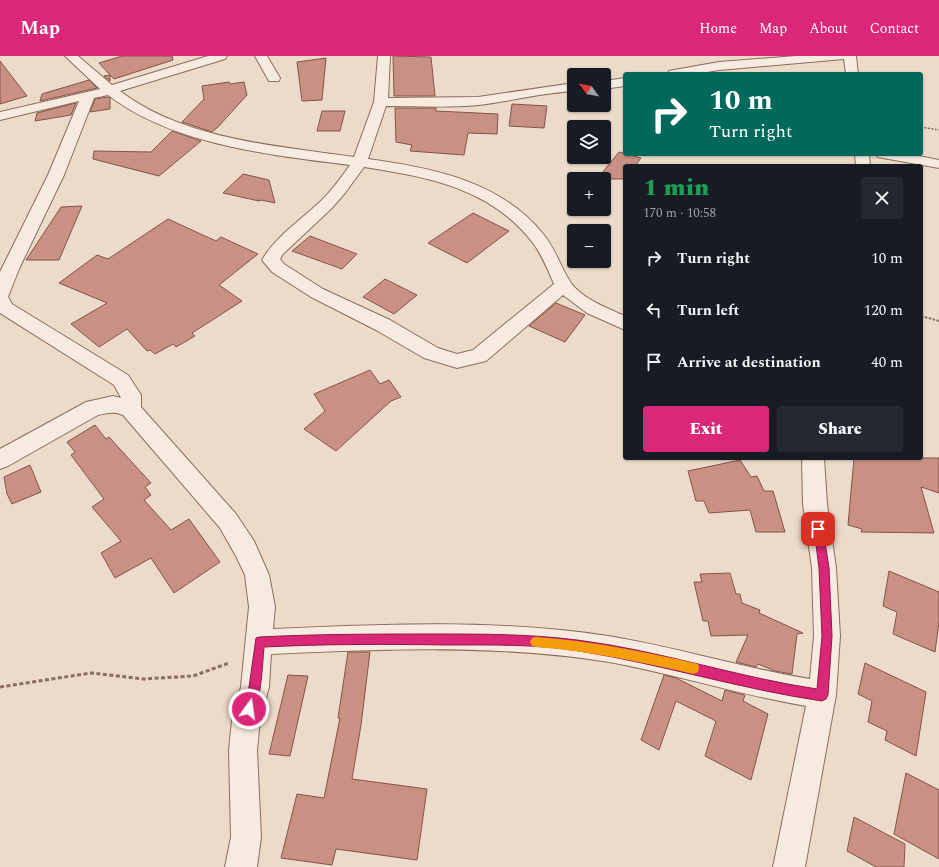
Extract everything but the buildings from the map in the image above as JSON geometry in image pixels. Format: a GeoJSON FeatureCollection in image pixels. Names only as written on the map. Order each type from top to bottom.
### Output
{"type":"FeatureCollection","features":[{"type":"Feature","properties":{"kind":"street"},"geometry":{"type":"LineString","coordinates":[[71,56],[111,90],[133,106],[193,131],[223,139],[302,154],[407,170],[454,180],[488,197],[516,216],[537,237],[546,250],[564,285],[585,304],[603,314],[623,321]]}},
{"type":"Feature","properties":{"kind":"street"},"geometry":{"type":"LineString","coordinates":[[0,116],[111,90],[221,56]]}},
{"type":"Feature","properties":{"kind":"street"},"geometry":{"type":"LineString","coordinates":[[261,56],[274,78]]}},
{"type":"Feature","properties":{"kind":"street"},"geometry":{"type":"LineString","coordinates":[[384,56],[381,102],[360,162],[340,190],[276,251],[272,260],[278,268],[310,289],[383,325],[431,353],[457,361],[479,356],[564,285]]}},
{"type":"Feature","properties":{"kind":"street"},"geometry":{"type":"LineString","coordinates":[[685,72],[719,66],[841,56]]}},
{"type":"Feature","properties":{"kind":"street"},"geometry":{"type":"LineString","coordinates":[[850,56],[852,72]]}},
{"type":"Feature","properties":{"kind":"street"},"geometry":{"type":"LineString","coordinates":[[611,84],[623,82]]}},
{"type":"Feature","properties":{"kind":"street"},"geometry":{"type":"LineString","coordinates":[[381,102],[439,102],[491,99],[567,87]]}},
{"type":"Feature","properties":{"kind":"street"},"geometry":{"type":"LineString","coordinates":[[0,295],[10,269],[56,175],[88,96]]}},
{"type":"Feature","properties":{"kind":"street"},"geometry":{"type":"LineString","coordinates":[[895,156],[939,164]]}},
{"type":"Feature","properties":{"kind":"street"},"geometry":{"type":"LineString","coordinates":[[0,300],[6,308],[121,380],[131,395],[130,409]]}},
{"type":"Feature","properties":{"kind":"street"},"geometry":{"type":"LineString","coordinates":[[0,460],[93,408],[113,404],[130,409],[228,522],[245,549],[257,575],[262,607],[254,687],[246,720],[243,750],[246,837],[241,867]]}},
{"type":"Feature","properties":{"kind":"street"},"geometry":{"type":"LineString","coordinates":[[789,867],[822,695],[827,628],[824,568],[815,504],[813,460]]}},
{"type":"Feature","properties":{"kind":"street"},"geometry":{"type":"LineString","coordinates":[[259,642],[325,639],[423,638],[508,640],[577,645],[663,661],[782,689],[822,695]]}},
{"type":"Feature","properties":{"kind":"path"},"geometry":{"type":"LineString","coordinates":[[923,127],[939,130]]}},
{"type":"Feature","properties":{"kind":"path"},"geometry":{"type":"LineString","coordinates":[[923,317],[939,321]]}},
{"type":"Feature","properties":{"kind":"path"},"geometry":{"type":"LineString","coordinates":[[0,687],[91,673],[144,679],[193,676],[230,662],[259,642]]}},
{"type":"Feature","properties":{"kind":"slow traffic"},"geometry":{"type":"LineString","coordinates":[[536,642],[577,645],[622,652],[694,668]]}},
{"type":"Feature","properties":{"kind":"route"},"geometry":{"type":"LineString","coordinates":[[249,709],[254,687],[259,642],[325,639],[423,638],[508,640],[577,645],[622,652],[782,689],[822,695],[827,636],[824,568],[818,529]]}}]}
